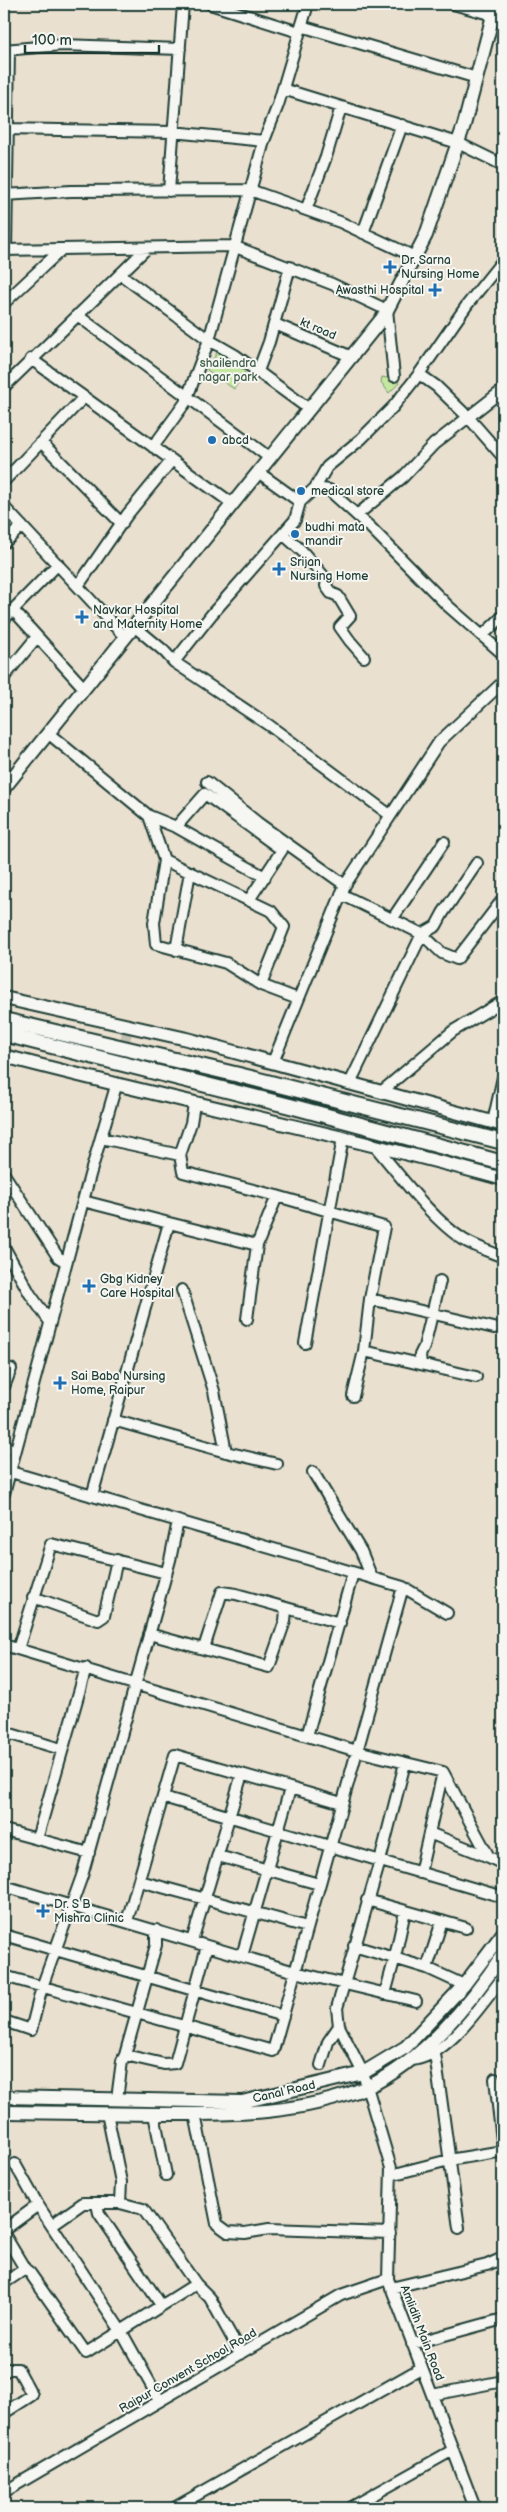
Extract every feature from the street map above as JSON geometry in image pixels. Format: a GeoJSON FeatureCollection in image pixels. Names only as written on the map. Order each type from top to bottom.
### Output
{"type":"FeatureCollection","features":[{"type":"Feature","properties":{"kind":"highway"},"geometry":{"type":"LineString","coordinates":[[4,1020],[265,1082],[503,1142]]}},
{"type":"Feature","properties":{"kind":"highway"},"geometry":{"type":"LineString","coordinates":[[4,1034],[290,1106],[503,1163]]}},
{"type":"Feature","properties":{"kind":"main road"},"geometry":{"type":"LineString","coordinates":[[4,788],[387,310],[426,235],[458,142],[495,10]]}},
{"type":"Feature","properties":{"kind":"main road"},"geometry":{"type":"LineString","coordinates":[[4,998],[187,1039],[498,1123]]}},
{"type":"Feature","properties":{"kind":"main road"},"geometry":{"type":"LineString","coordinates":[[4,1056],[116,1086],[374,1145],[503,1180]]}},
{"type":"Feature","properties":{"kind":"main road","name":"Canal Road"},"geometry":{"type":"LineString","coordinates":[[4,2097],[242,2102],[363,2073],[406,2048],[464,1985],[503,1933]]}},
{"type":"Feature","properties":{"kind":"main road","name":"Canal Road"},"geometry":{"type":"LineString","coordinates":[[4,2112],[242,2114],[306,2106],[367,2086],[410,2060],[437,2035],[484,1984],[503,1954]]}},
{"type":"Feature","properties":{"kind":"street"},"geometry":{"type":"LineString","coordinates":[[169,192],[183,4]]}},
{"type":"Feature","properties":{"kind":"street"},"geometry":{"type":"LineString","coordinates":[[210,4],[477,78]]}},
{"type":"Feature","properties":{"kind":"street"},"geometry":{"type":"LineString","coordinates":[[153,447],[186,403],[209,340],[233,246],[308,4]]}},
{"type":"Feature","properties":{"kind":"street"},"geometry":{"type":"LineString","coordinates":[[453,4],[495,10]]}},
{"type":"Feature","properties":{"kind":"street"},"geometry":{"type":"LineString","coordinates":[[180,49],[62,45],[6,50],[5,250],[233,246],[290,267],[387,310],[394,376]]}},
{"type":"Feature","properties":{"kind":"street"},"geometry":{"type":"LineString","coordinates":[[283,89],[458,142],[503,165]]}},
{"type":"Feature","properties":{"kind":"street"},"geometry":{"type":"LineString","coordinates":[[306,210],[326,157],[341,106]]}},
{"type":"Feature","properties":{"kind":"street"},"geometry":{"type":"LineString","coordinates":[[364,233],[402,125]]}},
{"type":"Feature","properties":{"kind":"street"},"geometry":{"type":"LineString","coordinates":[[6,129],[172,132],[264,141]]}},
{"type":"Feature","properties":{"kind":"street"},"geometry":{"type":"LineString","coordinates":[[5,195],[71,191],[169,192],[250,190],[364,233],[414,257]]}},
{"type":"Feature","properties":{"kind":"street"},"geometry":{"type":"LineString","coordinates":[[4,387],[146,248]]}},
{"type":"Feature","properties":{"kind":"street"},"geometry":{"type":"LineString","coordinates":[[4,303],[62,249]]}},
{"type":"Feature","properties":{"kind":"street"},"geometry":{"type":"LineString","coordinates":[[174,662],[212,614],[295,520],[300,502],[315,488],[327,467],[374,426],[419,374],[467,305],[503,262]]}},
{"type":"Feature","properties":{"kind":"street"},"geometry":{"type":"LineString","coordinates":[[258,371],[275,324],[290,267]]}},
{"type":"Feature","properties":{"kind":"street"},"geometry":{"type":"LineString","coordinates":[[120,274],[209,340],[258,371],[309,409]]}},
{"type":"Feature","properties":{"kind":"street"},"geometry":{"type":"LineString","coordinates":[[77,316],[270,458]]}},
{"type":"Feature","properties":{"kind":"street","name":"kt road"},"geometry":{"type":"LineString","coordinates":[[275,324],[352,356]]}},
{"type":"Feature","properties":{"kind":"street"},"geometry":{"type":"LineString","coordinates":[[32,359],[232,504]]}},
{"type":"Feature","properties":{"kind":"street"},"geometry":{"type":"LineString","coordinates":[[419,374],[436,386],[468,417],[503,457]]}},
{"type":"Feature","properties":{"kind":"street"},"geometry":{"type":"LineString","coordinates":[[356,515],[403,477],[434,444],[503,390]]}},
{"type":"Feature","properties":{"kind":"street"},"geometry":{"type":"LineString","coordinates":[[4,481],[84,397]]}},
{"type":"Feature","properties":{"kind":"street"},"geometry":{"type":"LineString","coordinates":[[42,443],[122,524]]}},
{"type":"Feature","properties":{"kind":"street"},"geometry":{"type":"LineString","coordinates":[[78,586],[122,524],[172,460]]}},
{"type":"Feature","properties":{"kind":"street"},"geometry":{"type":"LineString","coordinates":[[258,472],[300,502]]}},
{"type":"Feature","properties":{"kind":"street"},"geometry":{"type":"LineString","coordinates":[[315,488],[329,490],[448,606],[503,654]]}},
{"type":"Feature","properties":{"kind":"street"},"geometry":{"type":"LineString","coordinates":[[4,507],[125,637]]}},
{"type":"Feature","properties":{"kind":"street"},"geometry":{"type":"LineString","coordinates":[[4,542],[22,526]]}},
{"type":"Feature","properties":{"kind":"street"},"geometry":{"type":"LineString","coordinates":[[283,534],[320,570],[327,580],[326,586],[331,593],[338,596],[350,616],[340,627],[364,657]]}},
{"type":"Feature","properties":{"kind":"street"},"geometry":{"type":"LineString","coordinates":[[4,619],[58,564]]}},
{"type":"Feature","properties":{"kind":"street"},"geometry":{"type":"LineString","coordinates":[[14,610],[36,638],[84,688]]}},
{"type":"Feature","properties":{"kind":"street"},"geometry":{"type":"LineString","coordinates":[[482,636],[503,616]]}},
{"type":"Feature","properties":{"kind":"street"},"geometry":{"type":"LineString","coordinates":[[134,626],[174,662],[270,726],[390,815]]}},
{"type":"Feature","properties":{"kind":"street"},"geometry":{"type":"LineString","coordinates":[[4,677],[36,638]]}},
{"type":"Feature","properties":{"kind":"street"},"geometry":{"type":"LineString","coordinates":[[273,1062],[343,890],[439,742],[503,682]]}},
{"type":"Feature","properties":{"kind":"street"},"geometry":{"type":"LineString","coordinates":[[48,733],[149,816],[176,826],[265,877]]}},
{"type":"Feature","properties":{"kind":"street"},"geometry":{"type":"LineString","coordinates":[[207,782],[343,890],[379,914],[393,918],[422,934],[442,953],[456,959],[503,899]]}},
{"type":"Feature","properties":{"kind":"street"},"geometry":{"type":"LineString","coordinates":[[176,826],[204,794],[282,850],[250,900]]}},
{"type":"Feature","properties":{"kind":"street"},"geometry":{"type":"LineString","coordinates":[[149,816],[164,860],[154,923],[156,944],[226,963],[261,985],[298,999]]}},
{"type":"Feature","properties":{"kind":"street"},"geometry":{"type":"LineString","coordinates":[[393,918],[444,842]]}},
{"type":"Feature","properties":{"kind":"street"},"geometry":{"type":"LineString","coordinates":[[164,860],[271,911],[284,927],[261,985]]}},
{"type":"Feature","properties":{"kind":"street"},"geometry":{"type":"LineString","coordinates":[[350,1083],[422,934],[436,926],[477,863]]}},
{"type":"Feature","properties":{"kind":"street"},"geometry":{"type":"LineString","coordinates":[[176,950],[190,872]]}},
{"type":"Feature","properties":{"kind":"street"},"geometry":{"type":"LineString","coordinates":[[381,1092],[453,1031],[503,1001]]}},
{"type":"Feature","properties":{"kind":"street"},"geometry":{"type":"LineString","coordinates":[[498,1123],[503,1077]]}},
{"type":"Feature","properties":{"kind":"street"},"geometry":{"type":"LineString","coordinates":[[4,1494],[7,1471],[15,1452],[116,1086]]}},
{"type":"Feature","properties":{"kind":"street"},"geometry":{"type":"LineString","coordinates":[[194,1104],[191,1123],[180,1155],[183,1172],[277,1196],[384,1227],[370,1299],[364,1351],[353,1396]]}},
{"type":"Feature","properties":{"kind":"street"},"geometry":{"type":"LineString","coordinates":[[101,1138],[180,1155]]}},
{"type":"Feature","properties":{"kind":"street"},"geometry":{"type":"LineString","coordinates":[[305,1343],[343,1138]]}},
{"type":"Feature","properties":{"kind":"street"},"geometry":{"type":"LineString","coordinates":[[374,1145],[415,1194],[456,1234],[503,1257]]}},
{"type":"Feature","properties":{"kind":"street"},"geometry":{"type":"LineString","coordinates":[[4,1174],[58,1257],[66,1262]]}},
{"type":"Feature","properties":{"kind":"street"},"geometry":{"type":"LineString","coordinates":[[247,1319],[256,1245],[277,1196]]}},
{"type":"Feature","properties":{"kind":"street"},"geometry":{"type":"LineString","coordinates":[[83,1201],[256,1245]]}},
{"type":"Feature","properties":{"kind":"street"},"geometry":{"type":"LineString","coordinates":[[92,1496],[169,1223]]}},
{"type":"Feature","properties":{"kind":"street"},"geometry":{"type":"LineString","coordinates":[[4,1248],[30,1294],[50,1322]]}},
{"type":"Feature","properties":{"kind":"street"},"geometry":{"type":"LineString","coordinates":[[420,1364],[420,1354],[424,1347],[440,1281]]}},
{"type":"Feature","properties":{"kind":"street"},"geometry":{"type":"LineString","coordinates":[[182,1290],[214,1392],[226,1452]]}},
{"type":"Feature","properties":{"kind":"street"},"geometry":{"type":"LineString","coordinates":[[370,1299],[494,1328]]}},
{"type":"Feature","properties":{"kind":"street"},"geometry":{"type":"LineString","coordinates":[[364,1351],[476,1377]]}},
{"type":"Feature","properties":{"kind":"street"},"geometry":{"type":"LineString","coordinates":[[4,1367],[10,1369],[4,1391]]}},
{"type":"Feature","properties":{"kind":"street"},"geometry":{"type":"LineString","coordinates":[[113,1420],[226,1452],[277,1464]]}},
{"type":"Feature","properties":{"kind":"street"},"geometry":{"type":"LineString","coordinates":[[4,1446],[15,1452]]}},
{"type":"Feature","properties":{"kind":"street"},"geometry":{"type":"LineString","coordinates":[[7,1471],[402,1587],[447,1613]]}},
{"type":"Feature","properties":{"kind":"street"},"geometry":{"type":"LineString","coordinates":[[313,1472],[361,1551],[372,1578]]}},
{"type":"Feature","properties":{"kind":"street"},"geometry":{"type":"LineString","coordinates":[[4,2021],[31,2030],[42,1987],[89,1853],[166,1573],[178,1521]]}},
{"type":"Feature","properties":{"kind":"street"},"geometry":{"type":"LineString","coordinates":[[18,1649],[51,1544],[166,1573]]}},
{"type":"Feature","properties":{"kind":"street"},"geometry":{"type":"LineString","coordinates":[[33,1597],[98,1620],[104,1616],[117,1560]]}},
{"type":"Feature","properties":{"kind":"street"},"geometry":{"type":"LineString","coordinates":[[307,1736],[353,1573]]}},
{"type":"Feature","properties":{"kind":"street"},"geometry":{"type":"LineString","coordinates":[[4,1976],[273,2052],[402,1587]]}},
{"type":"Feature","properties":{"kind":"street"},"geometry":{"type":"LineString","coordinates":[[204,1648],[222,1592],[236,1594],[286,1610],[340,1623]]}},
{"type":"Feature","properties":{"kind":"street"},"geometry":{"type":"LineString","coordinates":[[149,1634],[268,1667],[272,1662],[285,1621],[286,1610]]}},
{"type":"Feature","properties":{"kind":"street"},"geometry":{"type":"LineString","coordinates":[[4,1645],[86,1668],[357,1751],[443,1772],[489,1857]]}},
{"type":"Feature","properties":{"kind":"street"},"geometry":{"type":"LineString","coordinates":[[36,1839],[86,1668]]}},
{"type":"Feature","properties":{"kind":"street"},"geometry":{"type":"LineString","coordinates":[[4,1732],[61,1749]]}},
{"type":"Feature","properties":{"kind":"street"},"geometry":{"type":"LineString","coordinates":[[127,1921],[175,1755],[342,1803]]}},
{"type":"Feature","properties":{"kind":"street"},"geometry":{"type":"LineString","coordinates":[[321,2065],[328,2042],[339,2026],[337,2008],[367,1900],[380,1861],[405,1763]]}},
{"type":"Feature","properties":{"kind":"street"},"geometry":{"type":"LineString","coordinates":[[420,1873],[443,1772]]}},
{"type":"Feature","properties":{"kind":"street"},"geometry":{"type":"LineString","coordinates":[[192,1941],[242,1774]]}},
{"type":"Feature","properties":{"kind":"street"},"geometry":{"type":"LineString","coordinates":[[242,1956],[290,1788]]}},
{"type":"Feature","properties":{"kind":"street"},"geometry":{"type":"LineString","coordinates":[[163,1797],[503,1897]]}},
{"type":"Feature","properties":{"kind":"street"},"geometry":{"type":"LineString","coordinates":[[4,1830],[89,1853]]}},
{"type":"Feature","properties":{"kind":"street"},"geometry":{"type":"LineString","coordinates":[[429,1833],[503,1864]]}},
{"type":"Feature","properties":{"kind":"street"},"geometry":{"type":"LineString","coordinates":[[218,1856],[320,1884]]}},
{"type":"Feature","properties":{"kind":"street"},"geometry":{"type":"LineString","coordinates":[[140,1881],[307,1927]]}},
{"type":"Feature","properties":{"kind":"street"},"geometry":{"type":"LineString","coordinates":[[4,1886],[71,1904],[295,1972],[416,2001]]}},
{"type":"Feature","properties":{"kind":"street"},"geometry":{"type":"LineString","coordinates":[[367,1900],[466,1928]]}},
{"type":"Feature","properties":{"kind":"street"},"geometry":{"type":"LineString","coordinates":[[384,1994],[396,1957],[405,1911]]}},
{"type":"Feature","properties":{"kind":"street"},"geometry":{"type":"LineString","coordinates":[[427,1968],[442,1922]]}},
{"type":"Feature","properties":{"kind":"street"},"geometry":{"type":"LineString","coordinates":[[117,2100],[122,2062],[156,1944],[156,1930]]}},
{"type":"Feature","properties":{"kind":"street"},"geometry":{"type":"LineString","coordinates":[[4,1935],[56,1948],[147,1977],[283,2016]]}},
{"type":"Feature","properties":{"kind":"street"},"geometry":{"type":"LineString","coordinates":[[125,2055],[172,2065],[177,2058],[207,1946]]}},
{"type":"Feature","properties":{"kind":"street"},"geometry":{"type":"LineString","coordinates":[[354,1946],[396,1957],[427,1968],[464,1985]]}},
{"type":"Feature","properties":{"kind":"street"},"geometry":{"type":"LineString","coordinates":[[410,2060],[420,2060],[435,2054],[470,2018],[503,1977]]}},
{"type":"Feature","properties":{"kind":"street","name":"Amlidih Main Road"},"geometry":{"type":"LineString","coordinates":[[339,2026],[363,2073],[391,2175],[389,2284],[475,2508]]}},
{"type":"Feature","properties":{"kind":"street"},"geometry":{"type":"LineString","coordinates":[[435,2054],[459,2228]]}},
{"type":"Feature","properties":{"kind":"street"},"geometry":{"type":"LineString","coordinates":[[391,2175],[449,2160],[503,2150],[502,2124],[495,2079]]}},
{"type":"Feature","properties":{"kind":"street"},"geometry":{"type":"LineString","coordinates":[[107,2113],[121,2182],[120,2204]]}},
{"type":"Feature","properties":{"kind":"street"},"geometry":{"type":"LineString","coordinates":[[154,2114],[166,2175]]}},
{"type":"Feature","properties":{"kind":"street"},"geometry":{"type":"LineString","coordinates":[[195,2114],[217,2224],[228,2232],[246,2233],[269,2229],[390,2233]]}},
{"type":"Feature","properties":{"kind":"street"},"geometry":{"type":"LineString","coordinates":[[15,2164],[38,2205],[53,2224],[121,2331],[160,2401]]}},
{"type":"Feature","properties":{"kind":"street"},"geometry":{"type":"LineString","coordinates":[[53,2224],[83,2203],[120,2204],[143,2209],[196,2284],[210,2298],[241,2354]]}},
{"type":"Feature","properties":{"kind":"street"},"geometry":{"type":"LineString","coordinates":[[97,2204],[99,2213],[161,2305]]}},
{"type":"Feature","properties":{"kind":"street"},"geometry":{"type":"LineString","coordinates":[[4,2230],[38,2205]]}},
{"type":"Feature","properties":{"kind":"street"},"geometry":{"type":"LineString","coordinates":[[4,2234],[25,2269],[30,2272],[86,2353],[196,2284]]}},
{"type":"Feature","properties":{"kind":"street","name":"Raipur Convent School Road"},"geometry":{"type":"LineString","coordinates":[[4,2492],[341,2296],[389,2284],[487,2265],[503,2258]]}},
{"type":"Feature","properties":{"kind":"street"},"geometry":{"type":"LineString","coordinates":[[4,2282],[25,2269]]}},
{"type":"Feature","properties":{"kind":"street"},"geometry":{"type":"LineString","coordinates":[[412,2344],[503,2319]]}},
{"type":"Feature","properties":{"kind":"street"},"geometry":{"type":"LineString","coordinates":[[174,2508],[422,2368]]}},
{"type":"Feature","properties":{"kind":"street"},"geometry":{"type":"LineString","coordinates":[[4,2372],[9,2369],[18,2369],[32,2395],[4,2413]]}},
{"type":"Feature","properties":{"kind":"street"},"geometry":{"type":"LineString","coordinates":[[432,2395],[503,2381]]}},
{"type":"Feature","properties":{"kind":"street"},"geometry":{"type":"LineString","coordinates":[[350,2508],[453,2450]]}},
{"type":"Feature","properties":{"kind":"green space","name":"shailendra nagar park"},"geometry":{"type":"Polygon","coordinates":[[[219,349],[247,369],[234,389],[207,370],[219,349]]]}},
{"type":"Feature","properties":{"kind":"green space"},"geometry":{"type":"Polygon","coordinates":[[[394,376],[399,383],[389,393],[381,382],[382,377],[394,376]]]}},
{"type":"Feature","properties":{"kind":"tunnel"},"geometry":{"type":"LineString","coordinates":[[116,1086],[128,1027]]}},
{"type":"Feature","properties":{"kind":"place","name":"Dr. Sarna Nursing Home"},"geometry":{"type":"Point","coordinates":[390,267]}},
{"type":"Feature","properties":{"kind":"place","name":"Awasthi Hospital"},"geometry":{"type":"Point","coordinates":[435,290]}},
{"type":"Feature","properties":{"kind":"place","name":"abcd"},"geometry":{"type":"Point","coordinates":[212,440]}},
{"type":"Feature","properties":{"kind":"place","name":"medical store"},"geometry":{"type":"Point","coordinates":[301,491]}},
{"type":"Feature","properties":{"kind":"place","name":"budhi mata mandir"},"geometry":{"type":"Point","coordinates":[295,534]}},
{"type":"Feature","properties":{"kind":"place","name":"Srijan Nursing Home"},"geometry":{"type":"Point","coordinates":[279,569]}},
{"type":"Feature","properties":{"kind":"place","name":"Navkar Hospital and Maternity Home"},"geometry":{"type":"Point","coordinates":[82,617]}},
{"type":"Feature","properties":{"kind":"place","name":"Gbg Kidney Care Hospital"},"geometry":{"type":"Point","coordinates":[89,1286]}},
{"type":"Feature","properties":{"kind":"place","name":"Sai Baba Nursing Home, Raipur"},"geometry":{"type":"Point","coordinates":[60,1383]}},
{"type":"Feature","properties":{"kind":"place","name":"Dr. S B Mishra Clinic"},"geometry":{"type":"Point","coordinates":[43,1911]}}]}
